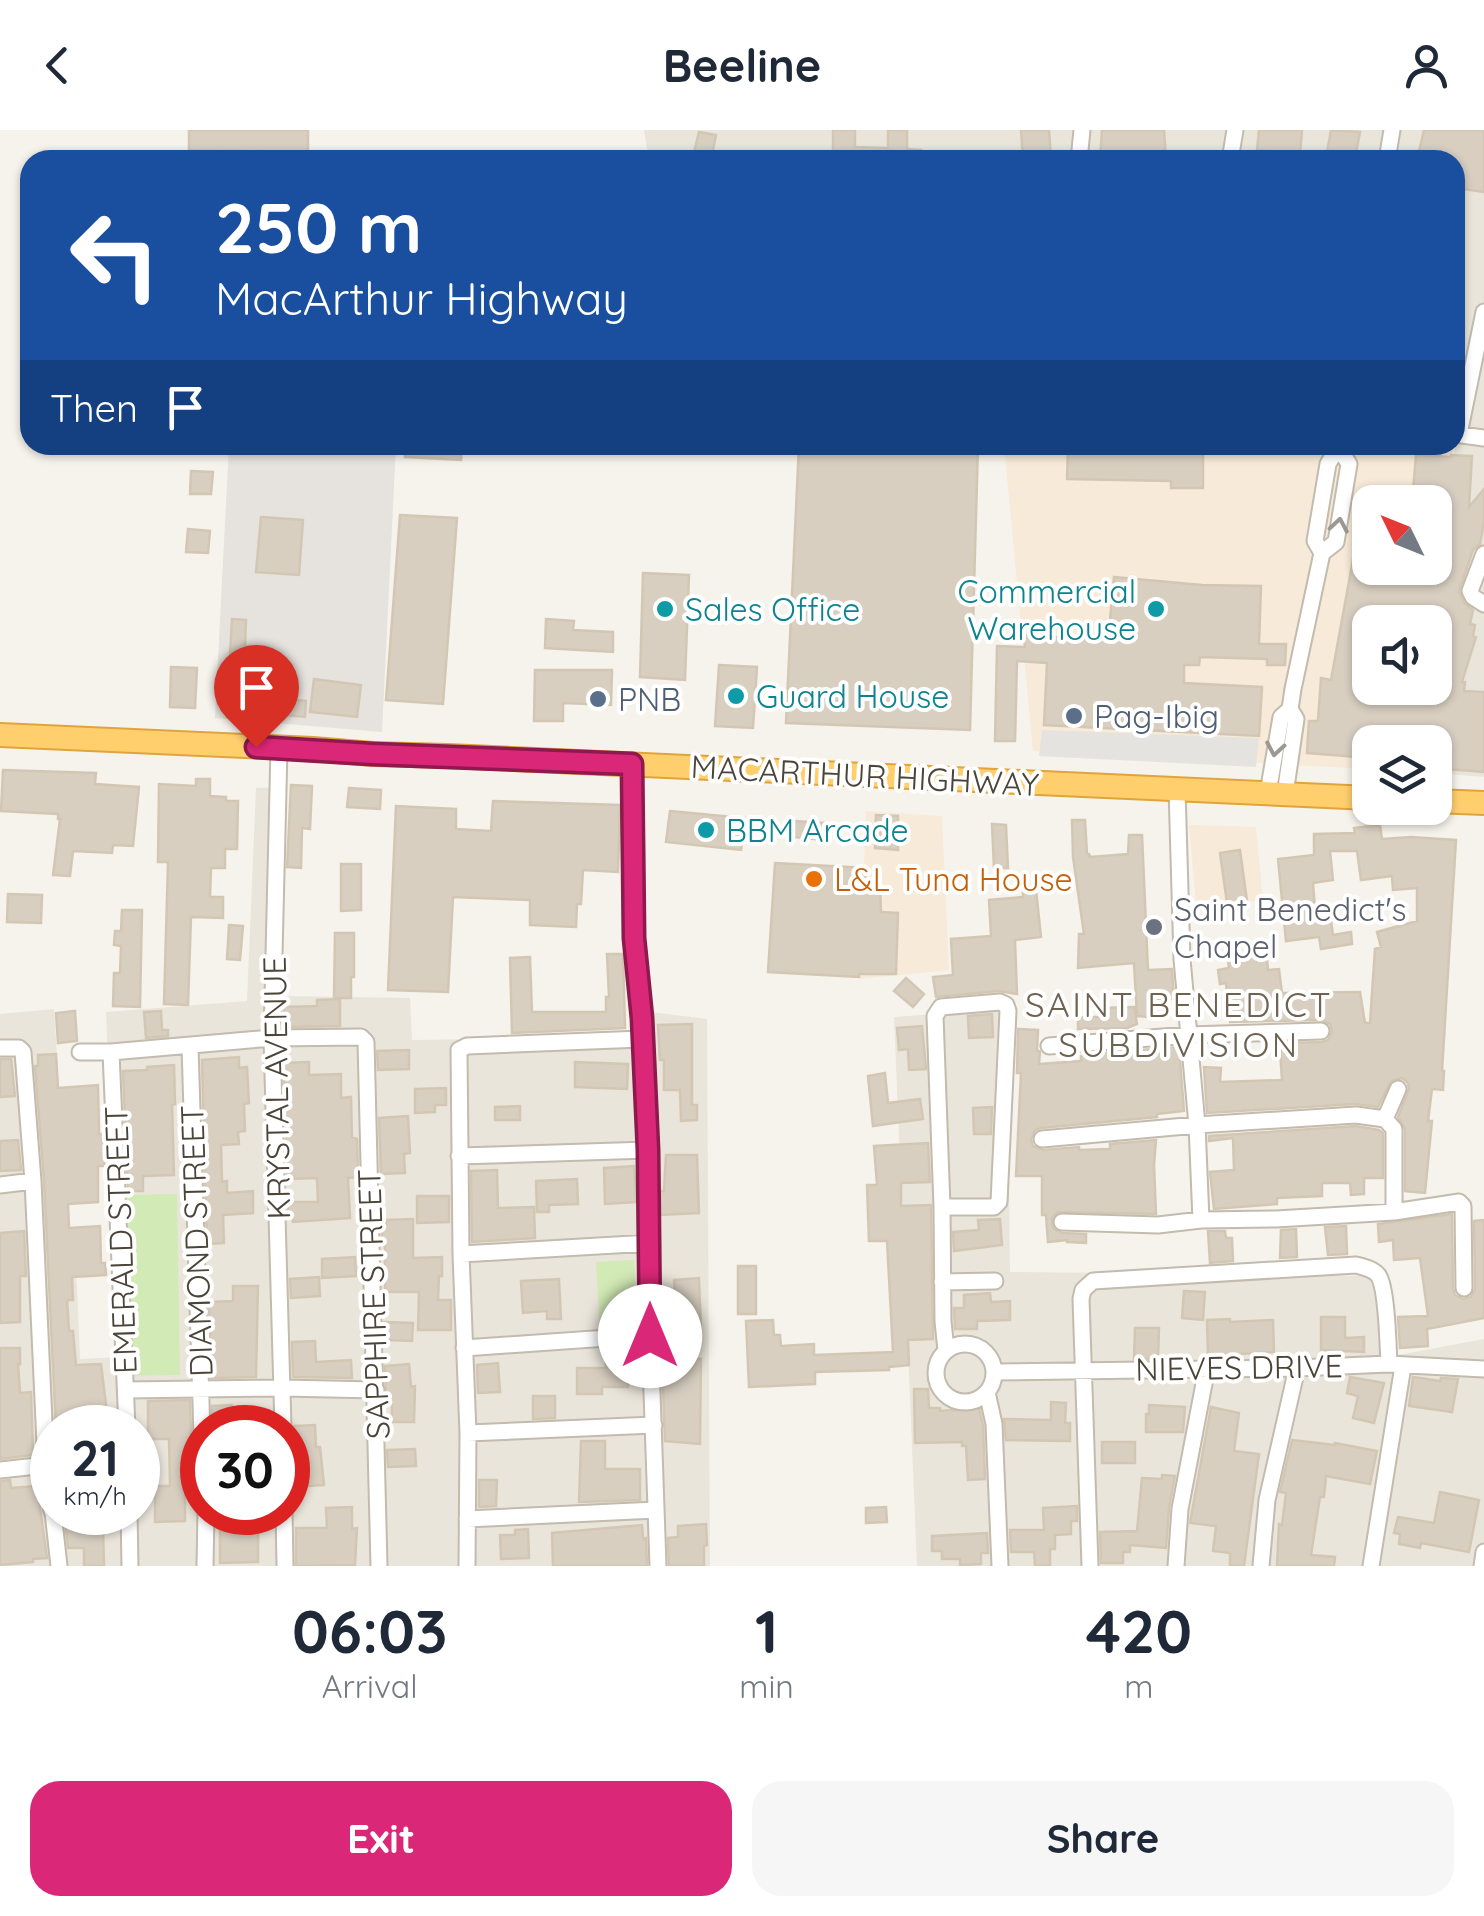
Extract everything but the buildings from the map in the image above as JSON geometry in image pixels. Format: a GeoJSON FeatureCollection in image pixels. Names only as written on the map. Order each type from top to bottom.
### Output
{"type":"FeatureCollection","features":[{"type":"Feature","properties":{"kind":"highway","name":"MACARTHUR HIGHWAY"},"geometry":{"type":"LineString","coordinates":[[0,735],[1352,797]]}},
{"type":"Feature","properties":{"kind":"highway"},"geometry":{"type":"LineString","coordinates":[[1452,802],[1484,803]]}},
{"type":"Feature","properties":{"kind":"street"},"geometry":{"type":"LineString","coordinates":[[1465,398],[1484,312]]}},
{"type":"Feature","properties":{"kind":"street"},"geometry":{"type":"LineString","coordinates":[[1276,793],[1296,720],[1290,709],[1322,553],[1316,541],[1328,464],[1334,455]]}},
{"type":"Feature","properties":{"kind":"street"},"geometry":{"type":"LineString","coordinates":[[1484,554],[1470,591],[1472,597],[1484,604]]}},
{"type":"Feature","properties":{"kind":"street","name":"KRYSTAL AVENUE"},"geometry":{"type":"LineString","coordinates":[[280,748],[272,1038],[282,1405]]}},
{"type":"Feature","properties":{"kind":"street"},"geometry":{"type":"LineString","coordinates":[[632,764],[634,938],[648,1150],[658,1566]]}},
{"type":"Feature","properties":{"kind":"street"},"geometry":{"type":"LineString","coordinates":[[1177,789],[1181,944],[1198,1125],[1202,1220]]}},
{"type":"Feature","properties":{"kind":"street"},"geometry":{"type":"LineString","coordinates":[[942,1207],[995,1206],[999,1202],[1008,1010],[1000,1002],[942,1007],[934,1016],[946,1351]]}},
{"type":"Feature","properties":{"kind":"street"},"geometry":{"type":"LineString","coordinates":[[1049,1046],[1321,1030]]}},
{"type":"Feature","properties":{"kind":"street","name":"SAPPHIRE STREET"},"geometry":{"type":"LineString","coordinates":[[272,1038],[360,1037],[366,1042],[380,1566]]}},
{"type":"Feature","properties":{"kind":"street"},"geometry":{"type":"LineString","coordinates":[[80,1052],[272,1038]]}},
{"type":"Feature","properties":{"kind":"street"},"geometry":{"type":"LineString","coordinates":[[468,1566],[458,1050],[467,1046],[642,1039]]}},
{"type":"Feature","properties":{"kind":"street","name":"DIAMOND STREET"},"geometry":{"type":"LineString","coordinates":[[190,1046],[201,1405]]}},
{"type":"Feature","properties":{"kind":"street"},"geometry":{"type":"LineString","coordinates":[[0,1048],[24,1052],[43,1405]]}},
{"type":"Feature","properties":{"kind":"street","name":"EMERALD STREET"},"geometry":{"type":"LineString","coordinates":[[112,1052],[126,1405]]}},
{"type":"Feature","properties":{"kind":"street"},"geometry":{"type":"LineString","coordinates":[[1386,1119],[1398,1089]]}},
{"type":"Feature","properties":{"kind":"street"},"geometry":{"type":"LineString","coordinates":[[1042,1139],[1356,1115],[1386,1119],[1394,1129],[1394,1212]]}},
{"type":"Feature","properties":{"kind":"street"},"geometry":{"type":"LineString","coordinates":[[459,1156],[648,1150]]}},
{"type":"Feature","properties":{"kind":"street"},"geometry":{"type":"LineString","coordinates":[[0,1185],[33,1180]]}},
{"type":"Feature","properties":{"kind":"street"},"geometry":{"type":"LineString","coordinates":[[1062,1222],[1158,1225],[1394,1212],[1459,1202],[1463,1206],[1464,1288]]}},
{"type":"Feature","properties":{"kind":"street"},"geometry":{"type":"LineString","coordinates":[[461,1254],[650,1243]]}},
{"type":"Feature","properties":{"kind":"street"},"geometry":{"type":"LineString","coordinates":[[1090,1566],[1083,1290],[1093,1281],[1356,1265],[1377,1273],[1381,1281],[1396,1365],[1371,1566]]}},
{"type":"Feature","properties":{"kind":"street"},"geometry":{"type":"LineString","coordinates":[[942,1282],[995,1282]]}},
{"type":"Feature","properties":{"kind":"street"},"geometry":{"type":"LineString","coordinates":[[464,1348],[650,1336]]}},
{"type":"Feature","properties":{"kind":"street"},"geometry":{"type":"LineString","coordinates":[[972,1345],[987,1355],[994,1372],[986,1392],[979,1398],[960,1402],[938,1386],[936,1367],[954,1346],[972,1345]]}},
{"type":"Feature","properties":{"kind":"street","name":"NIEVES DRIVE"},"geometry":{"type":"LineString","coordinates":[[994,1372],[1396,1365],[1484,1369]]}},
{"type":"Feature","properties":{"kind":"street"},"geometry":{"type":"LineString","coordinates":[[1176,1566],[1180,1508],[1207,1368]]}},
{"type":"Feature","properties":{"kind":"street"},"geometry":{"type":"LineString","coordinates":[[1261,1566],[1267,1500],[1297,1368]]}},
{"type":"Feature","properties":{"kind":"street"},"geometry":{"type":"LineString","coordinates":[[126,1390],[376,1390]]}},
{"type":"Feature","properties":{"kind":"street"},"geometry":{"type":"LineString","coordinates":[[986,1392],[994,1424],[1000,1566]]}},
{"type":"Feature","properties":{"kind":"street"},"geometry":{"type":"LineString","coordinates":[[468,1434],[654,1425]]}},
{"type":"Feature","properties":{"kind":"street"},"geometry":{"type":"LineString","coordinates":[[0,1470],[30,1467]]}},
{"type":"Feature","properties":{"kind":"street"},"geometry":{"type":"LineString","coordinates":[[468,1519],[656,1510]]}},
{"type":"Feature","properties":{"kind":"street"},"geometry":{"type":"LineString","coordinates":[[55,1535],[58,1566]]}},
{"type":"Feature","properties":{"kind":"street"},"geometry":{"type":"LineString","coordinates":[[129,1535],[130,1566]]}},
{"type":"Feature","properties":{"kind":"street"},"geometry":{"type":"LineString","coordinates":[[206,1535],[206,1566]]}},
{"type":"Feature","properties":{"kind":"street"},"geometry":{"type":"LineString","coordinates":[[284,1535],[285,1566]]}},
{"type":"Feature","properties":{"kind":"street"},"geometry":{"type":"LineString","coordinates":[[1482,1566],[1484,1552]]}},
{"type":"Feature","properties":{"kind":"shaded area"},"geometry":{"type":"Polygon","coordinates":[[[644,130],[1484,130],[1484,777],[1452,774],[1452,725],[1427,725],[1428,705],[1452,705],[1452,605],[1439,605],[1441,585],[1452,585],[1454,455],[1465,455],[1465,150],[647,150],[644,130]]]}},
{"type":"Feature","properties":{"kind":"shaded area"},"geometry":{"type":"Polygon","coordinates":[[[228,455],[396,455],[382,732],[215,718],[228,455]]]}},
{"type":"Feature","properties":{"kind":"shaded area"},"geometry":{"type":"Polygon","coordinates":[[[1005,455],[1452,455],[1449,485],[1352,485],[1352,585],[1440,585],[1438,605],[1352,605],[1352,705],[1428,705],[1427,725],[1352,725],[1352,768],[1033,751],[1005,455]]]}},
{"type":"Feature","properties":{"kind":"shaded area"},"geometry":{"type":"Polygon","coordinates":[[[1042,730],[1259,738],[1256,767],[1039,756],[1042,730]]]}},
{"type":"Feature","properties":{"kind":"shaded area"},"geometry":{"type":"Polygon","coordinates":[[[285,787],[283,996],[410,998],[412,1040],[638,1037],[643,1011],[707,1019],[710,1566],[0,1566],[0,1014],[54,1009],[80,1359],[119,1357],[106,1012],[247,1001],[256,788],[285,787]]]}},
{"type":"Feature","properties":{"kind":"shaded area"},"geometry":{"type":"Polygon","coordinates":[[[866,811],[942,816],[949,970],[860,979],[866,811]]]}},
{"type":"Feature","properties":{"kind":"shaded area"},"geometry":{"type":"Polygon","coordinates":[[[1189,825],[1256,827],[1263,901],[1196,903],[1189,825]]]}},
{"type":"Feature","properties":{"kind":"shaded area"},"geometry":{"type":"Polygon","coordinates":[[[1007,1009],[1010,1272],[1384,1276],[1398,1355],[1484,1339],[1484,1566],[917,1566],[894,1017],[1007,1009]]]}},
{"type":"Feature","properties":{"kind":"green space"},"geometry":{"type":"Polygon","coordinates":[[[177,1194],[180,1375],[126,1376],[123,1195],[177,1194]]]}},
{"type":"Feature","properties":{"kind":"green space"},"geometry":{"type":"Polygon","coordinates":[[[634,1260],[638,1326],[600,1329],[596,1262],[634,1260]]]}},
{"type":"Feature","properties":{"kind":"place","name":"Sales Office"},"geometry":{"type":"Point","coordinates":[665,609]}},
{"type":"Feature","properties":{"kind":"place","name":"Commercial Warehouse"},"geometry":{"type":"Point","coordinates":[1156,609]}},
{"type":"Feature","properties":{"kind":"place","name":"Guard House"},"geometry":{"type":"Point","coordinates":[736,696]}},
{"type":"Feature","properties":{"kind":"place","name":"PNB"},"geometry":{"type":"Point","coordinates":[598,699]}},
{"type":"Feature","properties":{"kind":"place","name":"Pag-Ibig"},"geometry":{"type":"Point","coordinates":[1074,716]}},
{"type":"Feature","properties":{"kind":"place","name":"BBM Arcade"},"geometry":{"type":"Point","coordinates":[706,830]}},
{"type":"Feature","properties":{"kind":"place","name":"L&L Tuna House"},"geometry":{"type":"Point","coordinates":[814,879]}},
{"type":"Feature","properties":{"kind":"place","name":"Saint Benedict's Chapel"},"geometry":{"type":"Point","coordinates":[1154,927]}},
{"type":"Feature","properties":{"kind":"district","name":"SAINT BENEDICT SUBDIVISION"},"geometry":{"type":"Point","coordinates":[1179,1024]}},
{"type":"Feature","properties":{"kind":"route"},"geometry":{"type":"LineString","coordinates":[[256,747],[632,764],[634,938],[648,1150],[650,1336]]}}]}
